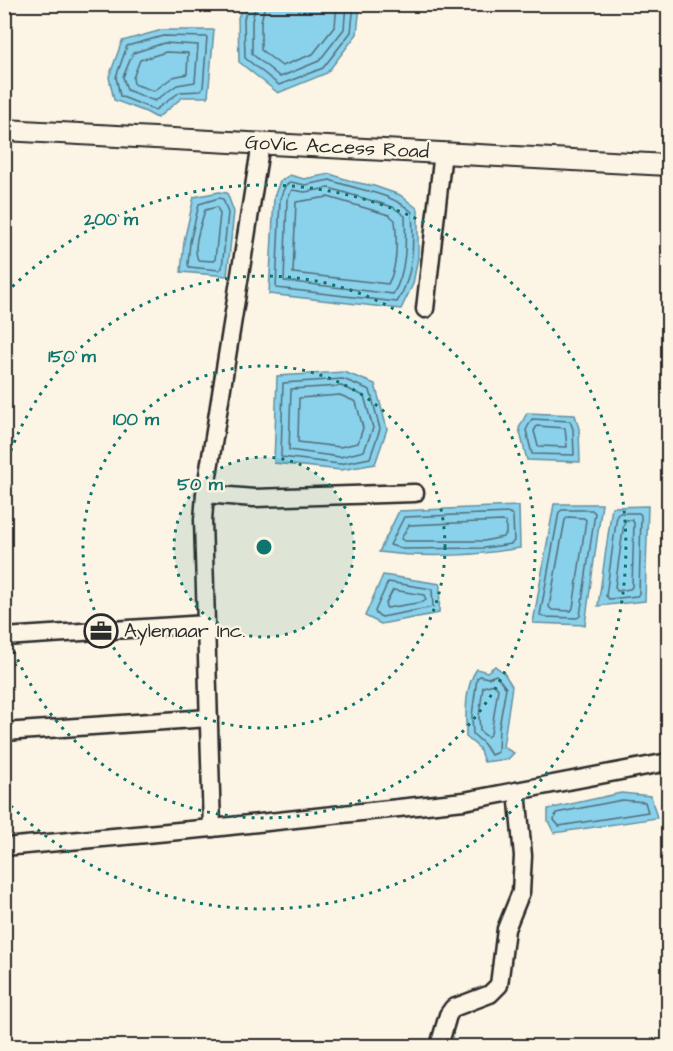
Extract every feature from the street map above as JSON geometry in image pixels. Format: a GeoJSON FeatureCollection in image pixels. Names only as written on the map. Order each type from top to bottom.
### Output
{"type":"FeatureCollection","features":[{"type":"Feature","properties":{"kind":"main road","name":"GoVic Access Road"},"geometry":{"type":"LineString","coordinates":[[4,130],[669,165]]}},
{"type":"Feature","properties":{"kind":"street"},"geometry":{"type":"LineString","coordinates":[[212,828],[203,520],[205,494],[261,143]]}},
{"type":"Feature","properties":{"kind":"street"},"geometry":{"type":"LineString","coordinates":[[426,309],[443,152]]}},
{"type":"Feature","properties":{"kind":"street"},"geometry":{"type":"LineString","coordinates":[[205,494],[254,498],[415,493]]}},
{"type":"Feature","properties":{"kind":"street"},"geometry":{"type":"LineString","coordinates":[[4,637],[206,624]]}},
{"type":"Feature","properties":{"kind":"street"},"geometry":{"type":"LineString","coordinates":[[4,732],[209,718]]}},
{"type":"Feature","properties":{"kind":"street"},"geometry":{"type":"LineString","coordinates":[[4,847],[464,801],[669,762]]}},
{"type":"Feature","properties":{"kind":"street"},"geometry":{"type":"LineString","coordinates":[[439,1047],[448,1015],[453,1008],[490,994],[499,985],[506,929],[521,892],[523,856],[517,791]]}},
{"type":"Feature","properties":{"kind":"water"},"geometry":{"type":"Polygon","coordinates":[[[243,5],[360,5],[357,34],[327,73],[278,93],[239,62],[238,18],[243,5]]]}},
{"type":"Feature","properties":{"kind":"water"},"geometry":{"type":"Polygon","coordinates":[[[162,30],[214,30],[208,97],[183,97],[157,118],[114,100],[109,77],[122,41],[162,30]]]}},
{"type":"Feature","properties":{"kind":"water"},"geometry":{"type":"Polygon","coordinates":[[[330,174],[400,195],[418,209],[418,257],[413,284],[401,309],[269,294],[274,197],[280,181],[290,175],[304,179],[330,174]]]}},
{"type":"Feature","properties":{"kind":"water"},"geometry":{"type":"Polygon","coordinates":[[[219,192],[227,193],[234,212],[227,276],[181,272],[184,241],[194,197],[219,192]]]}},
{"type":"Feature","properties":{"kind":"water"},"geometry":{"type":"Polygon","coordinates":[[[344,372],[375,384],[387,429],[375,464],[341,470],[274,463],[277,376],[344,372]]]}},
{"type":"Feature","properties":{"kind":"water"},"geometry":{"type":"Polygon","coordinates":[[[527,413],[575,415],[579,428],[580,462],[527,460],[519,428],[527,413]]]}},
{"type":"Feature","properties":{"kind":"water"},"geometry":{"type":"Polygon","coordinates":[[[554,504],[602,504],[585,625],[533,623],[554,504]]]}},
{"type":"Feature","properties":{"kind":"water"},"geometry":{"type":"Polygon","coordinates":[[[519,506],[520,548],[450,555],[379,552],[399,511],[519,506]]]}},
{"type":"Feature","properties":{"kind":"water"},"geometry":{"type":"Polygon","coordinates":[[[648,506],[645,601],[598,606],[612,507],[648,506]]]}},
{"type":"Feature","properties":{"kind":"water"},"geometry":{"type":"Polygon","coordinates":[[[383,575],[440,584],[439,613],[381,624],[365,616],[383,575]]]}},
{"type":"Feature","properties":{"kind":"water"},"geometry":{"type":"Polygon","coordinates":[[[495,666],[504,673],[512,686],[503,747],[514,753],[508,759],[484,762],[479,748],[466,737],[467,702],[470,684],[477,669],[487,672],[495,666]]]}},
{"type":"Feature","properties":{"kind":"water"},"geometry":{"type":"Polygon","coordinates":[[[621,793],[651,796],[657,818],[554,833],[548,821],[548,809],[621,793]]]}},
{"type":"Feature","properties":{"kind":"place","name":"Aylemaar Inc."},"geometry":{"type":"Point","coordinates":[101,631]}}]}
